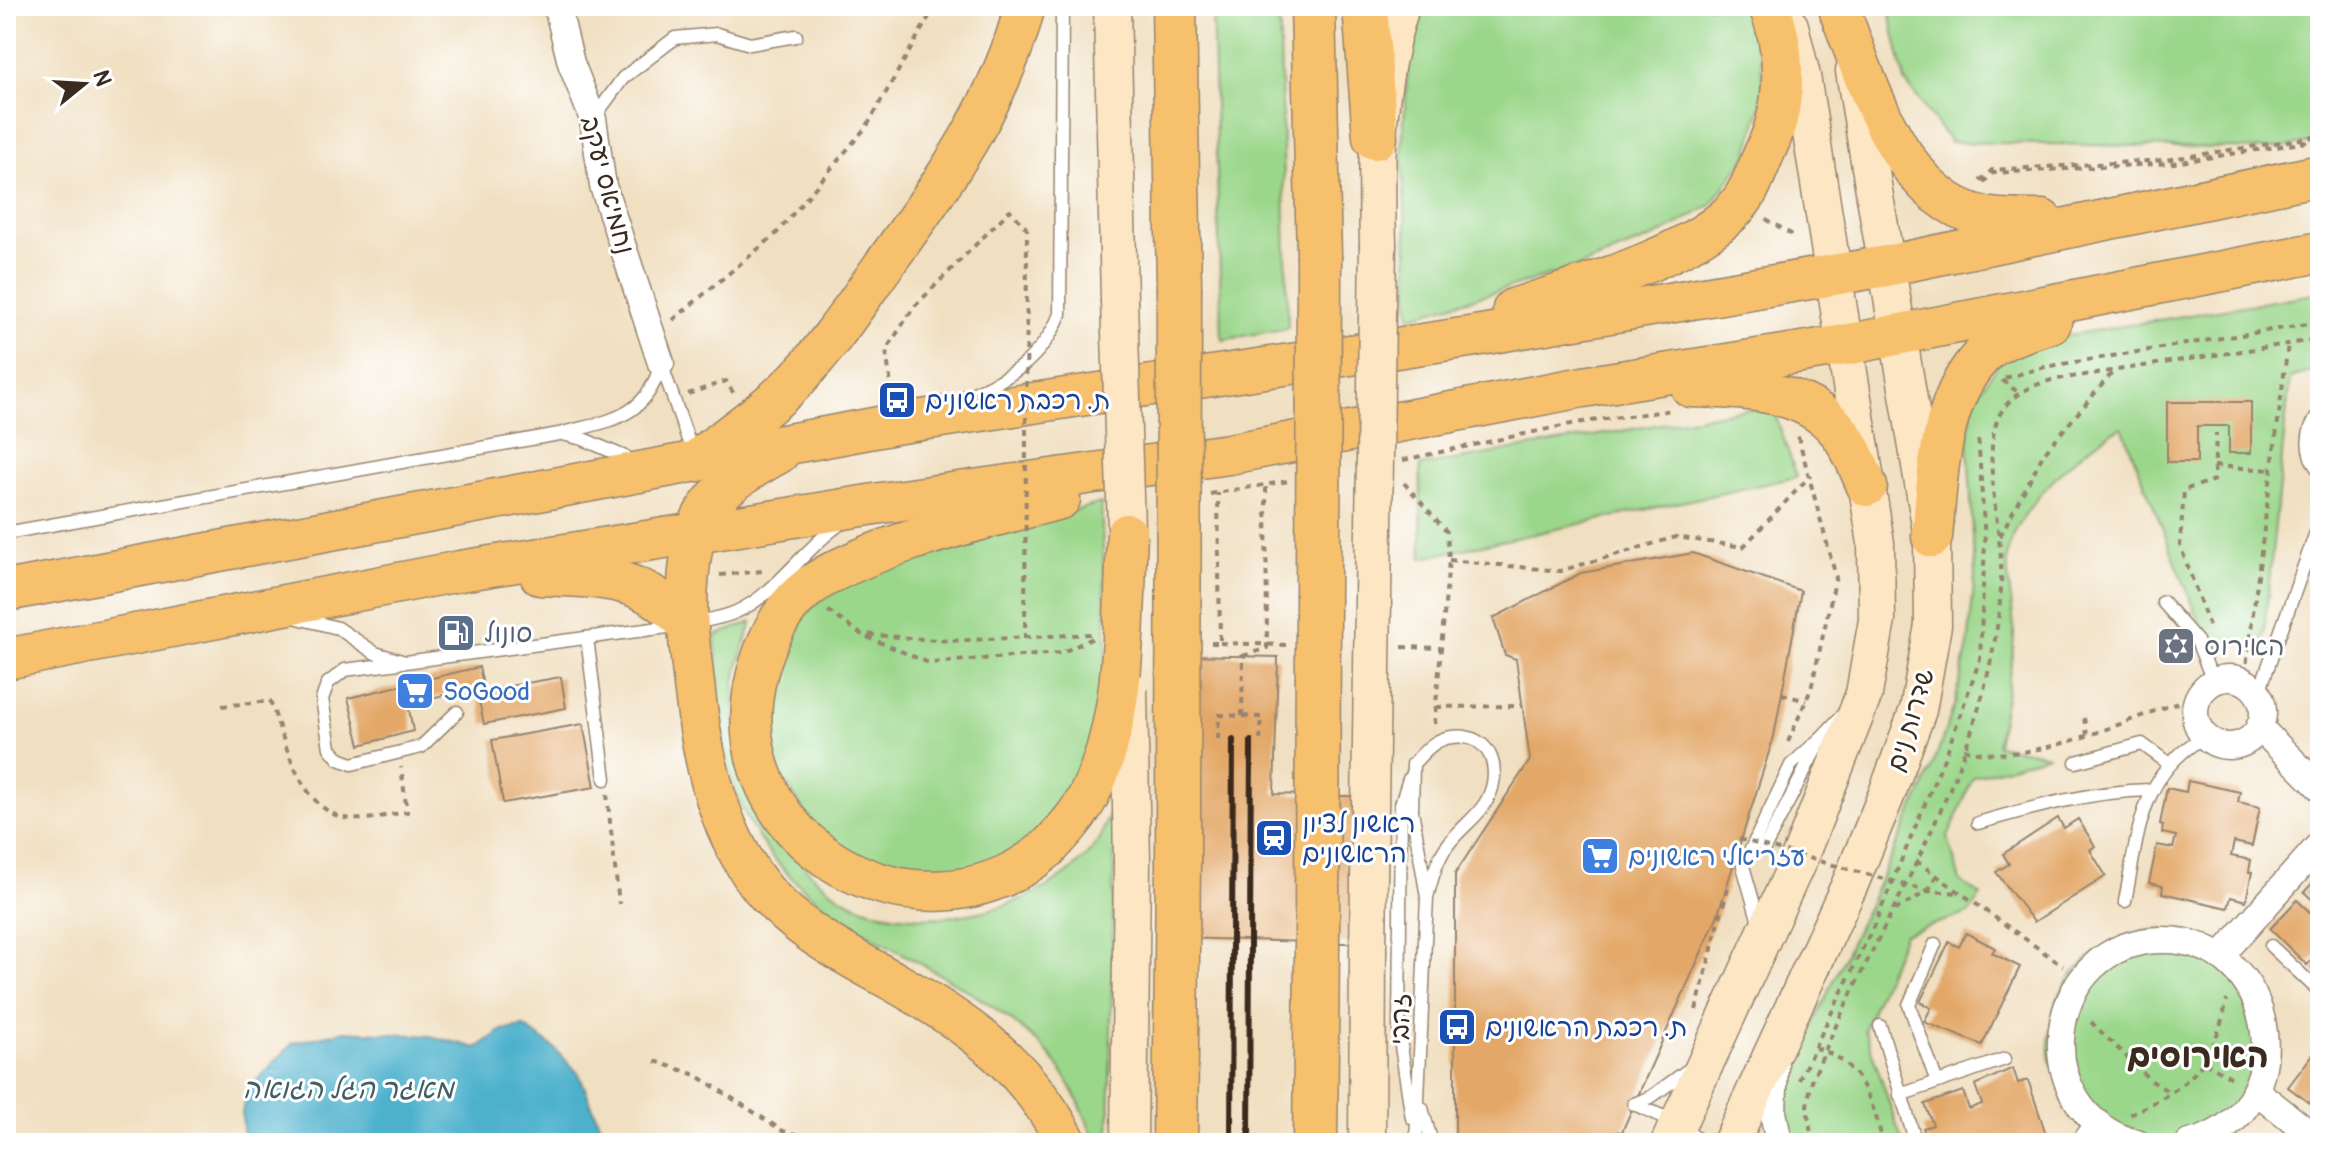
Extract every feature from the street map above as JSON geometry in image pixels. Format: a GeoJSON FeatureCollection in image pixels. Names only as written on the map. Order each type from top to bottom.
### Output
{"type":"FeatureCollection","features":[{"type":"Feature","properties":{"kind":"highway"},"geometry":{"type":"LineString","coordinates":[[1174,6],[1179,287],[1175,1143]]}},
{"type":"Feature","properties":{"kind":"highway"},"geometry":{"type":"LineString","coordinates":[[1313,6],[1319,256],[1315,1143]]}},
{"type":"Feature","properties":{"kind":"highway"},"geometry":{"type":"LineString","coordinates":[[1365,6],[1375,137]]}},
{"type":"Feature","properties":{"kind":"main road"},"geometry":{"type":"LineString","coordinates":[[677,465],[751,419],[797,379],[841,327],[962,156],[997,83],[1025,6]]}},
{"type":"Feature","properties":{"kind":"main road"},"geometry":{"type":"LineString","coordinates":[[1112,6],[1127,534],[1132,862],[1129,1143]]}},
{"type":"Feature","properties":{"kind":"main road"},"geometry":{"type":"LineString","coordinates":[[1367,1143],[1378,244],[1375,137],[1384,71],[1401,6]]}},
{"type":"Feature","properties":{"kind":"main road"},"geometry":{"type":"LineString","coordinates":[[1355,354],[1514,309],[1624,271],[1708,230],[1739,204],[1774,133],[1779,108],[1781,52],[1778,28],[1769,6]]}},
{"type":"Feature","properties":{"kind":"main road","name":"שדרות נים"},"geometry":{"type":"LineString","coordinates":[[1683,1136],[1706,1028],[1763,937],[1798,861],[1864,694],[1877,620],[1876,543],[1802,76],[1783,6]]}},
{"type":"Feature","properties":{"kind":"main road"},"geometry":{"type":"LineString","coordinates":[[1840,9],[1883,124],[1912,166],[1957,207],[1980,216],[2042,220],[2142,214]]}},
{"type":"Feature","properties":{"kind":"main road","name":"שדרות נים"},"geometry":{"type":"LineString","coordinates":[[1731,1143],[1850,884],[1918,710],[1933,625],[1932,537],[1851,52],[1840,9]]}},
{"type":"Feature","properties":{"kind":"main road"},"geometry":{"type":"LineString","coordinates":[[6,591],[895,424],[1355,354],[1886,266],[2320,175]]}},
{"type":"Feature","properties":{"kind":"main road"},"geometry":{"type":"LineString","coordinates":[[6,659],[460,571],[881,503],[1247,451],[1583,387],[1845,345],[2320,252]]}},
{"type":"Feature","properties":{"kind":"main road"},"geometry":{"type":"LineString","coordinates":[[1932,537],[1942,447],[1950,417],[1959,394],[1988,351],[2006,339],[2046,325],[2210,274]]}},
{"type":"Feature","properties":{"kind":"main road"},"geometry":{"type":"LineString","coordinates":[[1583,387],[1667,385],[1784,396],[1830,422],[1845,440],[1867,486]]}},
{"type":"Feature","properties":{"kind":"main road"},"geometry":{"type":"LineString","coordinates":[[798,443],[740,477],[719,495],[704,514],[696,533],[687,624],[708,773],[735,845],[755,878],[781,908],[809,931],[983,1039],[1025,1076],[1047,1106],[1067,1143]]}},
{"type":"Feature","properties":{"kind":"main road"},"geometry":{"type":"LineString","coordinates":[[1127,534],[1121,652],[1109,739],[1089,796],[1048,848],[1009,876],[962,889],[931,890],[892,886],[859,876],[815,852],[789,827],[771,798],[757,762],[752,728],[753,693],[761,660],[778,621],[805,590],[857,562],[971,523],[1247,451]]}},
{"type":"Feature","properties":{"kind":"main road"},"geometry":{"type":"LineString","coordinates":[[460,571],[618,580],[657,596],[687,624]]}},
{"type":"Feature","properties":{"kind":"street","name":"נחמיאס יעקב"},"geometry":{"type":"LineString","coordinates":[[557,6],[571,63],[593,119],[603,186],[661,363]]}},
{"type":"Feature","properties":{"kind":"street"},"geometry":{"type":"LineString","coordinates":[[2235,684],[2263,712],[2259,727],[2249,739],[2234,745],[2218,744],[2205,736],[2196,722],[2195,706],[2201,691],[2235,684]]}},
{"type":"Feature","properties":{"kind":"street"},"geometry":{"type":"LineString","coordinates":[[2259,727],[2320,788]]}},
{"type":"Feature","properties":{"kind":"street"},"geometry":{"type":"LineString","coordinates":[[2227,963],[2320,844]]}},
{"type":"Feature","properties":{"kind":"street"},"geometry":{"type":"LineString","coordinates":[[2137,1143],[2095,1131],[2065,1075],[2060,1042],[2075,990],[2115,951],[2147,941],[2180,941],[2227,963],[2254,996],[2265,1028],[2264,1060],[2255,1090],[2224,1127],[2189,1143]]}},
{"type":"Feature","properties":{"kind":"street"},"geometry":{"type":"LineString","coordinates":[[1778,1040],[1772,1096],[1779,1143]]}},
{"type":"Feature","properties":{"kind":"street"},"geometry":{"type":"LineString","coordinates":[[2255,1090],[2320,1142]]}},
{"type":"Feature","properties":{"kind":"lane"},"geometry":{"type":"LineString","coordinates":[[895,424],[1005,380],[1051,338],[1060,314],[1063,273],[1062,6]]}},
{"type":"Feature","properties":{"kind":"lane"},"geometry":{"type":"LineString","coordinates":[[593,119],[623,78],[675,38],[717,34],[750,44],[796,36]]}},
{"type":"Feature","properties":{"kind":"lane"},"geometry":{"type":"LineString","coordinates":[[559,434],[677,465],[672,400],[661,363]]}},
{"type":"Feature","properties":{"kind":"lane"},"geometry":{"type":"LineString","coordinates":[[6,533],[559,434],[635,410],[652,390],[661,363]]}},
{"type":"Feature","properties":{"kind":"lane"},"geometry":{"type":"LineString","coordinates":[[2320,412],[2308,437],[2311,458],[2320,472]]}},
{"type":"Feature","properties":{"kind":"lane"},"geometry":{"type":"LineString","coordinates":[[457,712],[421,747],[352,764],[339,759],[330,748],[322,699],[328,683],[345,670],[687,624],[733,614],[752,604],[823,536],[881,503]]}},
{"type":"Feature","properties":{"kind":"lane"},"geometry":{"type":"LineString","coordinates":[[2163,602],[2235,684],[2320,521]]}},
{"type":"Feature","properties":{"kind":"lane"},"geometry":{"type":"LineString","coordinates":[[264,610],[338,628],[375,653],[405,662]]}},
{"type":"Feature","properties":{"kind":"lane"},"geometry":{"type":"LineString","coordinates":[[587,638],[605,779]]}},
{"type":"Feature","properties":{"kind":"lane"},"geometry":{"type":"LineString","coordinates":[[1763,937],[1743,866],[1791,765],[1864,694]]}},
{"type":"Feature","properties":{"kind":"lane"},"geometry":{"type":"LineString","coordinates":[[1416,1143],[1399,1033],[1401,804],[1413,764],[1432,744],[1446,738],[1470,735],[1481,742],[1493,765],[1486,803],[1448,844],[1436,865],[1427,897]]}},
{"type":"Feature","properties":{"kind":"lane"},"geometry":{"type":"LineString","coordinates":[[2125,901],[2150,790],[2168,763],[2205,736]]}},
{"type":"Feature","properties":{"kind":"lane"},"geometry":{"type":"LineString","coordinates":[[1764,849],[1822,737]]}},
{"type":"Feature","properties":{"kind":"lane"},"geometry":{"type":"LineString","coordinates":[[2076,762],[2142,744],[2168,763]]}},
{"type":"Feature","properties":{"kind":"lane"},"geometry":{"type":"LineString","coordinates":[[1413,764],[1412,810],[1427,897]]}},
{"type":"Feature","properties":{"kind":"lane"},"geometry":{"type":"LineString","coordinates":[[1978,823],[2048,804],[2127,790],[2150,790]]}},
{"type":"Feature","properties":{"kind":"lane","name":"זהבי"},"geometry":{"type":"LineString","coordinates":[[1416,1143],[1427,897]]}},
{"type":"Feature","properties":{"kind":"lane"},"geometry":{"type":"LineString","coordinates":[[1935,944],[1909,1005],[1937,1082]]}},
{"type":"Feature","properties":{"kind":"lane"},"geometry":{"type":"LineString","coordinates":[[2271,946],[2320,992]]}},
{"type":"Feature","properties":{"kind":"lane"},"geometry":{"type":"LineString","coordinates":[[1880,1026],[1916,1143]]}},
{"type":"Feature","properties":{"kind":"lane"},"geometry":{"type":"LineString","coordinates":[[1683,1136],[1634,1104],[1651,1097],[1690,1069],[1706,1028]]}},
{"type":"Feature","properties":{"kind":"lane"},"geometry":{"type":"LineString","coordinates":[[1900,1095],[2005,1059]]}},
{"type":"Feature","properties":{"kind":"lane"},"geometry":{"type":"LineString","coordinates":[[1419,1097],[1432,1143]]}},
{"type":"Feature","properties":{"kind":"lane"},"geometry":{"type":"LineString","coordinates":[[1620,1140],[1633,1143]]}},
{"type":"Feature","properties":{"kind":"path"},"geometry":{"type":"LineString","coordinates":[[651,332],[676,318],[776,234],[867,126],[935,6]]}},
{"type":"Feature","properties":{"kind":"path"},"geometry":{"type":"LineString","coordinates":[[1957,207],[1993,173],[2174,163],[2320,138]]}},
{"type":"Feature","properties":{"kind":"path"},"geometry":{"type":"LineString","coordinates":[[895,424],[886,350],[914,307],[1010,210],[1027,229],[1025,639]]}},
{"type":"Feature","properties":{"kind":"path"},"geometry":{"type":"LineString","coordinates":[[2019,393],[2002,379],[2045,367],[2320,322]]}},
{"type":"Feature","properties":{"kind":"path"},"geometry":{"type":"LineString","coordinates":[[1812,1143],[1807,1105],[1824,1050],[1916,861],[1964,749],[1986,680],[2001,602],[1994,433],[2004,407],[2019,393],[2052,380],[2320,339]]}},
{"type":"Feature","properties":{"kind":"path"},"geometry":{"type":"LineString","coordinates":[[2235,684],[2272,470],[2288,344]]}},
{"type":"Feature","properties":{"kind":"path"},"geometry":{"type":"LineString","coordinates":[[1999,538],[2044,453],[2105,379],[2116,371]]}},
{"type":"Feature","properties":{"kind":"path"},"geometry":{"type":"LineString","coordinates":[[672,400],[726,381],[751,419]]}},
{"type":"Feature","properties":{"kind":"path"},"geometry":{"type":"LineString","coordinates":[[1783,754],[1806,701],[1836,577],[1811,475],[1784,396]]}},
{"type":"Feature","properties":{"kind":"path"},"geometry":{"type":"LineString","coordinates":[[2216,433],[2214,480],[2184,490],[2180,545],[2223,667],[2235,684]]}},
{"type":"Feature","properties":{"kind":"path"},"geometry":{"type":"LineString","coordinates":[[1242,716],[1243,656],[1267,648],[1247,451]]}},
{"type":"Feature","properties":{"kind":"path"},"geometry":{"type":"LineString","coordinates":[[2214,466],[2272,470]]}},
{"type":"Feature","properties":{"kind":"path"},"geometry":{"type":"LineString","coordinates":[[1396,474],[1447,532],[1449,560],[1432,744]]}},
{"type":"Feature","properties":{"kind":"path"},"geometry":{"type":"LineString","coordinates":[[1449,560],[1560,571],[1676,537],[1743,547],[1811,475]]}},
{"type":"Feature","properties":{"kind":"path"},"geometry":{"type":"LineString","coordinates":[[861,634],[929,663],[1061,653],[1102,634],[949,641]]}},
{"type":"Feature","properties":{"kind":"path"},"geometry":{"type":"LineString","coordinates":[[1782,694],[1806,701]]}},
{"type":"Feature","properties":{"kind":"path"},"geometry":{"type":"LineString","coordinates":[[222,706],[270,701],[300,779],[324,810],[351,819],[407,812],[400,753]]}},
{"type":"Feature","properties":{"kind":"path"},"geometry":{"type":"LineString","coordinates":[[1964,749],[1981,754],[2023,751],[2087,734],[2178,703],[2195,706]]}},
{"type":"Feature","properties":{"kind":"path"},"geometry":{"type":"LineString","coordinates":[[1436,707],[1522,706]]}},
{"type":"Feature","properties":{"kind":"path"},"geometry":{"type":"LineString","coordinates":[[1218,739],[1219,715],[1242,716],[1262,717],[1260,741]]}},
{"type":"Feature","properties":{"kind":"path"},"geometry":{"type":"LineString","coordinates":[[2084,718],[2087,734]]}},
{"type":"Feature","properties":{"kind":"path"},"geometry":{"type":"LineString","coordinates":[[605,779],[619,904]]}},
{"type":"Feature","properties":{"kind":"path"},"geometry":{"type":"LineString","coordinates":[[1743,847],[1748,834]]}},
{"type":"Feature","properties":{"kind":"path"},"geometry":{"type":"LineString","coordinates":[[1739,839],[1928,891],[1961,894]]}},
{"type":"Feature","properties":{"kind":"path"},"geometry":{"type":"LineString","coordinates":[[1916,861],[1961,894],[2075,990],[2150,1080],[2172,1093]]}},
{"type":"Feature","properties":{"kind":"path"},"geometry":{"type":"LineString","coordinates":[[1706,1028],[1732,872]]}},
{"type":"Feature","properties":{"kind":"path"},"geometry":{"type":"LineString","coordinates":[[1893,911],[1928,891],[1936,876]]}},
{"type":"Feature","properties":{"kind":"path"},"geometry":{"type":"LineString","coordinates":[[2095,1131],[2172,1093],[2197,1074],[2221,1029],[2227,963]]}},
{"type":"Feature","properties":{"kind":"path"},"geometry":{"type":"LineString","coordinates":[[1815,1048],[1845,1061],[1860,1079],[1873,1103],[1883,1143]]}},
{"type":"Feature","properties":{"kind":"path"},"geometry":{"type":"LineString","coordinates":[[655,1061],[696,1075],[783,1131],[833,1143]]}},
{"type":"Feature","properties":{"kind":"path"},"geometry":{"type":"LineString","coordinates":[[2205,1062],[2255,1090]]}},
{"type":"Feature","properties":{"kind":"green space"},"geometry":{"type":"Polygon","coordinates":[[[1212,6],[1279,6],[1288,328],[1222,340],[1212,6]]]}},
{"type":"Feature","properties":{"kind":"green space"},"geometry":{"type":"Polygon","coordinates":[[[1424,6],[1747,6],[1757,24],[1764,96],[1747,155],[1711,205],[1659,235],[1578,267],[1410,317],[1402,146],[1408,67],[1424,6]]]}},
{"type":"Feature","properties":{"kind":"green space"},"geometry":{"type":"Polygon","coordinates":[[[1888,6],[2320,6],[2320,142],[2265,149],[1950,142],[1905,81],[1888,6]]]}},
{"type":"Feature","properties":{"kind":"green space"},"geometry":{"type":"Polygon","coordinates":[[[2320,293],[2320,369],[2290,378],[2263,641],[2210,648],[2122,427],[2089,448],[2054,479],[2025,516],[2008,551],[2014,636],[1997,745],[2049,755],[1973,777],[1948,837],[1960,881],[1981,895],[1969,913],[1904,934],[1864,1029],[1903,1143],[1793,1143],[1787,1107],[1796,1061],[1931,771],[1955,703],[1968,646],[1975,575],[1968,441],[1973,401],[2001,360],[2063,336],[2320,293]]]}},
{"type":"Feature","properties":{"kind":"green space"},"geometry":{"type":"Polygon","coordinates":[[[1747,409],[1774,411],[1797,477],[1422,558],[1420,466],[1747,409]]]}},
{"type":"Feature","properties":{"kind":"green space"},"geometry":{"type":"Polygon","coordinates":[[[1101,503],[1107,651],[1088,761],[1045,832],[976,871],[894,872],[824,841],[770,758],[767,695],[790,629],[823,597],[892,562],[1101,503]]]}},
{"type":"Feature","properties":{"kind":"green space"},"geometry":{"type":"Polygon","coordinates":[[[752,622],[738,669],[734,698],[737,727],[754,787],[786,844],[807,869],[829,889],[854,904],[884,914],[917,918],[989,910],[1023,899],[1054,882],[1080,862],[1100,837],[1115,797],[1109,1143],[1096,1143],[1066,1078],[1039,1044],[1002,1014],[962,988],[838,915],[800,886],[768,852],[743,810],[729,769],[715,636],[752,622]]]}},
{"type":"Feature","properties":{"kind":"green space"},"geometry":{"type":"Polygon","coordinates":[[[2163,929],[2264,991],[2273,1016],[2276,1038],[2274,1056],[2259,1089],[2218,1143],[2108,1143],[2069,1093],[2051,1062],[2049,1042],[2054,1010],[2073,974],[2104,947],[2123,938],[2163,929]]]}},
{"type":"Feature","properties":{"kind":"water","name":"מאגר הגל הגואה"},"geometry":{"type":"Polygon","coordinates":[[[524,1027],[552,1046],[579,1074],[607,1143],[244,1143],[242,1111],[250,1087],[293,1043],[345,1031],[430,1036],[477,1048],[502,1030],[524,1027]]]}},
{"type":"Feature","properties":{"kind":"building"},"geometry":{"type":"Polygon","coordinates":[[[2167,402],[2251,402],[2251,453],[2229,453],[2229,426],[2197,426],[2197,462],[2167,462],[2167,402]]]}},
{"type":"Feature","properties":{"kind":"building","name":"עזריאלי ראשונים"},"geometry":{"type":"Polygon","coordinates":[[[1693,553],[1801,591],[1774,736],[1717,917],[1617,1143],[1455,1143],[1455,874],[1530,760],[1516,659],[1505,655],[1493,618],[1581,573],[1693,553]]]}},
{"type":"Feature","properties":{"kind":"building"},"geometry":{"type":"Polygon","coordinates":[[[1188,655],[1278,657],[1274,794],[1380,797],[1376,944],[1180,938],[1188,655]]]}},
{"type":"Feature","properties":{"kind":"building"},"geometry":{"type":"Polygon","coordinates":[[[479,667],[483,685],[408,704],[413,731],[360,745],[348,698],[479,667]]]}},
{"type":"Feature","properties":{"kind":"building"},"geometry":{"type":"Polygon","coordinates":[[[561,677],[566,708],[484,724],[477,692],[561,677]]]}},
{"type":"Feature","properties":{"kind":"building"},"geometry":{"type":"Polygon","coordinates":[[[583,724],[595,787],[503,803],[492,740],[583,724]]]}},
{"type":"Feature","properties":{"kind":"building"},"geometry":{"type":"Polygon","coordinates":[[[2188,781],[2240,792],[2238,802],[2260,807],[2252,846],[2234,842],[2231,856],[2251,860],[2249,872],[2252,872],[2246,901],[2231,897],[2228,908],[2162,893],[2163,886],[2149,883],[2157,845],[2173,848],[2176,836],[2162,833],[2163,825],[2160,824],[2167,788],[2186,792],[2188,781]]]}},
{"type":"Feature","properties":{"kind":"building"},"geometry":{"type":"Polygon","coordinates":[[[2058,818],[2064,828],[2078,819],[2095,846],[2090,850],[2106,876],[2034,922],[1996,872],[2009,864],[2003,854],[2058,818]]]}},
{"type":"Feature","properties":{"kind":"building"},"geometry":{"type":"Polygon","coordinates":[[[2320,875],[2320,907],[2304,892],[2320,875]]]}},
{"type":"Feature","properties":{"kind":"building"},"geometry":{"type":"Polygon","coordinates":[[[2297,900],[2313,915],[2320,908],[2320,951],[2307,965],[2270,929],[2297,900]]]}},
{"type":"Feature","properties":{"kind":"building"},"geometry":{"type":"Polygon","coordinates":[[[1966,933],[1995,948],[1992,953],[2020,967],[1982,1045],[1924,1022],[1931,1008],[1920,1002],[1949,942],[1959,947],[1966,933]]]}},
{"type":"Feature","properties":{"kind":"building"},"geometry":{"type":"Polygon","coordinates":[[[2320,959],[2320,975],[2312,968],[2320,959]]]}},
{"type":"Feature","properties":{"kind":"building"},"geometry":{"type":"Polygon","coordinates":[[[2320,1045],[2320,1111],[2288,1087],[2320,1045]]]}},
{"type":"Feature","properties":{"kind":"building"},"geometry":{"type":"Polygon","coordinates":[[[2013,1068],[2018,1083],[2028,1080],[2049,1143],[1928,1143],[1923,1128],[1933,1125],[1925,1104],[1963,1091],[1969,1109],[1982,1104],[1975,1085],[2013,1068]]]}},
{"type":"Feature","properties":{"kind":"railway"},"geometry":{"type":"LineString","coordinates":[[1231,1143],[1233,740]]}},
{"type":"Feature","properties":{"kind":"railway"},"geometry":{"type":"LineString","coordinates":[[1249,1143],[1251,741]]}},
{"type":"Feature","properties":{"kind":"place","name":"ת. רכבת ראשונים"},"geometry":{"type":"Point","coordinates":[897,400]}},
{"type":"Feature","properties":{"kind":"place","name":"סונול"},"geometry":{"type":"Point","coordinates":[456,633]}},
{"type":"Feature","properties":{"kind":"place","name":"האירוס"},"geometry":{"type":"Point","coordinates":[2176,646]}},
{"type":"Feature","properties":{"kind":"place","name":"SoGood"},"geometry":{"type":"Point","coordinates":[415,691]}},
{"type":"Feature","properties":{"kind":"place","name":"ראשון לציון הראשונים"},"geometry":{"type":"Point","coordinates":[1274,838]}},
{"type":"Feature","properties":{"kind":"place","name":"עזריאלי ראשונים"},"geometry":{"type":"Point","coordinates":[1600,856]}},
{"type":"Feature","properties":{"kind":"place","name":"ת. רכבת הראשונים"},"geometry":{"type":"Point","coordinates":[1457,1027]}},
{"type":"Feature","properties":{"kind":"district","name":"האירוסים"},"geometry":{"type":"Point","coordinates":[2198,1055]}}]}
